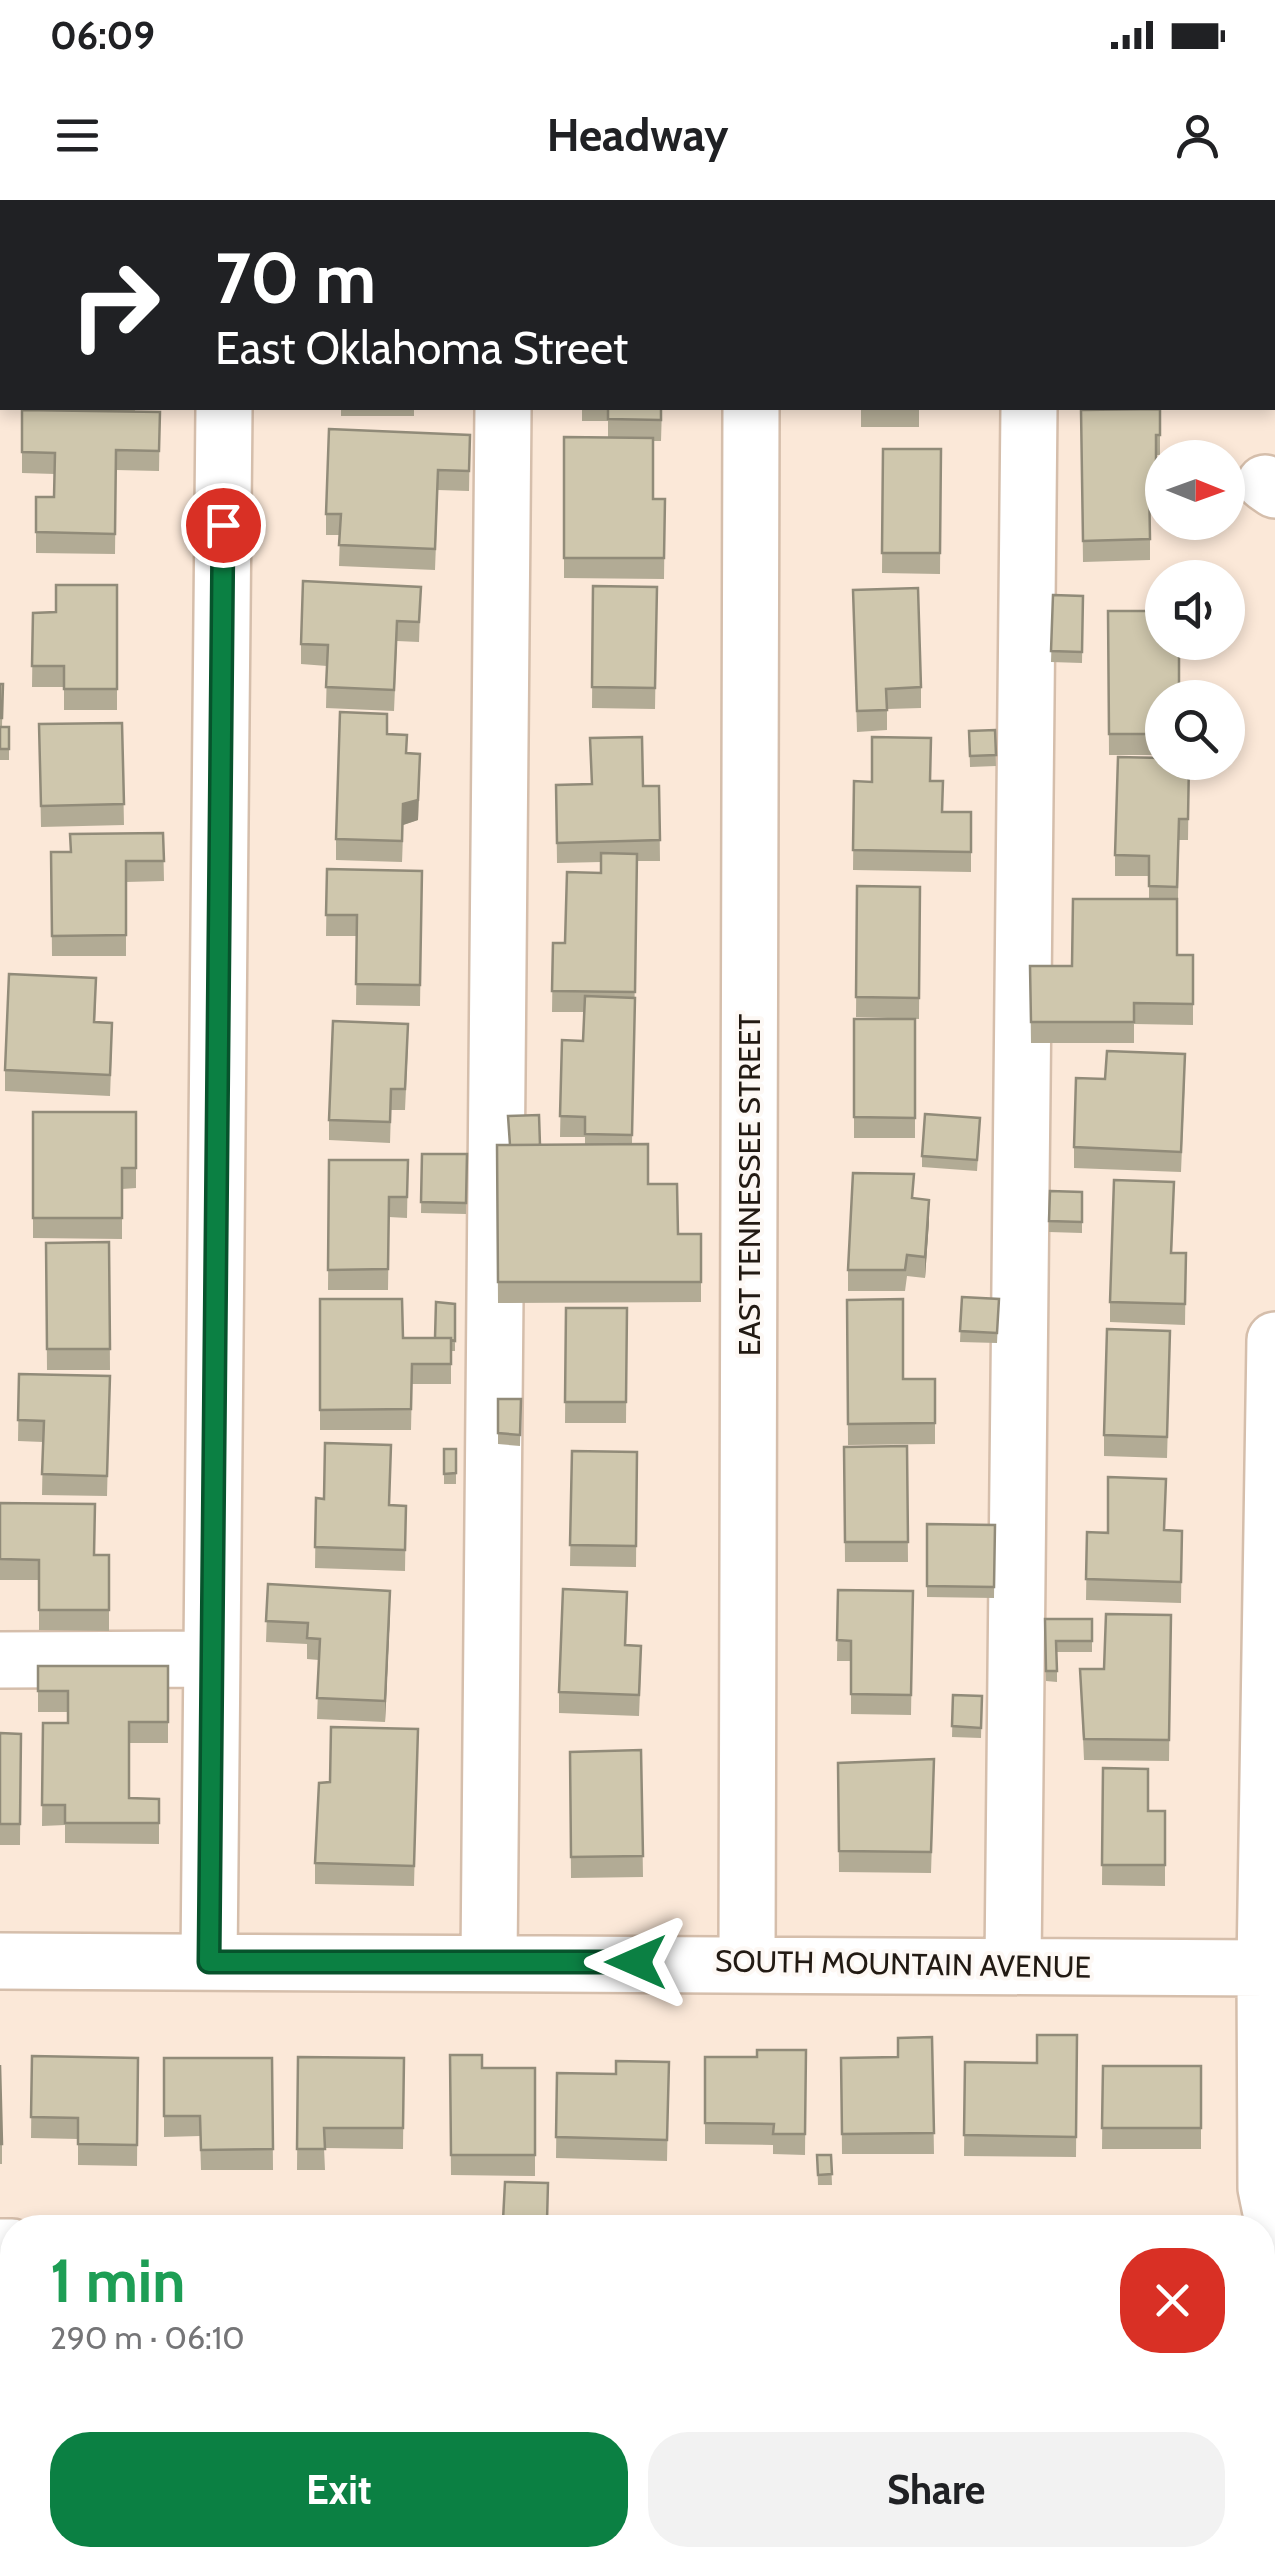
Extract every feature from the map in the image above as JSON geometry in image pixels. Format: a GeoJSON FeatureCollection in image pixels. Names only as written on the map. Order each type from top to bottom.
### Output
{"type":"FeatureCollection","features":[{"type":"Feature","properties":{"kind":"street"},"geometry":{"type":"LineString","coordinates":[[209,1962],[224,410]]}},
{"type":"Feature","properties":{"kind":"street"},"geometry":{"type":"LineString","coordinates":[[489,1962],[503,410]]}},
{"type":"Feature","properties":{"kind":"street","name":"EAST TENNESSEE STREET"},"geometry":{"type":"LineString","coordinates":[[747,1962],[751,410]]}},
{"type":"Feature","properties":{"kind":"street"},"geometry":{"type":"LineString","coordinates":[[1013,1965],[1029,410]]}},
{"type":"Feature","properties":{"kind":"street"},"geometry":{"type":"LineString","coordinates":[[1272,2215],[1266,2188],[1265,1968],[1275,1340]]}},
{"type":"Feature","properties":{"kind":"street"},"geometry":{"type":"LineString","coordinates":[[0,1660],[212,1659]]}},
{"type":"Feature","properties":{"kind":"street","name":"SOUTH MOUNTAIN AVENUE"},"geometry":{"type":"LineString","coordinates":[[0,1961],[747,1962],[1265,1968]]}},
{"type":"Feature","properties":{"kind":"building"},"geometry":{"type":"Polygon","coordinates":[[[22,410],[160,412],[159,451],[116,450],[115,534],[36,532],[36,497],[54,497],[55,453],[22,452],[22,410]]]}},
{"type":"Feature","properties":{"kind":"building"},"geometry":{"type":"Polygon","coordinates":[[[608,410],[661,410],[661,420],[608,419],[608,410]]]}},
{"type":"Feature","properties":{"kind":"building"},"geometry":{"type":"Polygon","coordinates":[[[1081,410],[1160,410],[1160,435],[1156,435],[1156,440],[1145,440],[1145,539],[1083,541],[1081,410]]]}},
{"type":"Feature","properties":{"kind":"building"},"geometry":{"type":"Polygon","coordinates":[[[329,429],[470,435],[469,471],[438,470],[435,549],[339,545],[341,514],[326,514],[329,429]]]}},
{"type":"Feature","properties":{"kind":"building"},"geometry":{"type":"Polygon","coordinates":[[[564,437],[653,438],[653,499],[665,499],[664,558],[564,558],[564,437]]]}},
{"type":"Feature","properties":{"kind":"building"},"geometry":{"type":"Polygon","coordinates":[[[883,449],[941,449],[940,553],[882,553],[883,449]]]}},
{"type":"Feature","properties":{"kind":"building"},"geometry":{"type":"Polygon","coordinates":[[[303,581],[421,587],[419,622],[397,621],[394,690],[326,687],[328,645],[301,644],[303,581]]]}},
{"type":"Feature","properties":{"kind":"building"},"geometry":{"type":"Polygon","coordinates":[[[56,585],[117,585],[117,689],[64,689],[64,666],[32,666],[33,613],[56,612],[56,585]]]}},
{"type":"Feature","properties":{"kind":"building"},"geometry":{"type":"Polygon","coordinates":[[[593,586],[657,587],[655,688],[592,687],[593,586]]]}},
{"type":"Feature","properties":{"kind":"building"},"geometry":{"type":"Polygon","coordinates":[[[918,588],[921,687],[886,689],[887,710],[857,711],[853,590],[918,588]]]}},
{"type":"Feature","properties":{"kind":"building"},"geometry":{"type":"Polygon","coordinates":[[[1053,595],[1083,596],[1082,652],[1051,651],[1053,595]]]}},
{"type":"Feature","properties":{"kind":"building"},"geometry":{"type":"Polygon","coordinates":[[[1108,611],[1145,611],[1145,660],[1179,660],[1179,680],[1145,680],[1145,734],[1109,734],[1108,611]]]}},
{"type":"Feature","properties":{"kind":"building"},"geometry":{"type":"Polygon","coordinates":[[[3,684],[2,718],[0,718],[3,684]]]}},
{"type":"Feature","properties":{"kind":"building"},"geometry":{"type":"Polygon","coordinates":[[[340,712],[387,714],[387,734],[407,735],[406,753],[420,754],[418,800],[403,804],[402,841],[336,839],[340,712]]]}},
{"type":"Feature","properties":{"kind":"building"},"geometry":{"type":"Polygon","coordinates":[[[122,723],[124,804],[41,806],[39,724],[122,723]]]}},
{"type":"Feature","properties":{"kind":"building"},"geometry":{"type":"Polygon","coordinates":[[[0,727],[9,727],[9,749],[0,749],[0,727]]]}},
{"type":"Feature","properties":{"kind":"building"},"geometry":{"type":"Polygon","coordinates":[[[995,730],[996,755],[970,756],[969,731],[995,730]]]}},
{"type":"Feature","properties":{"kind":"building"},"geometry":{"type":"Polygon","coordinates":[[[642,737],[643,786],[659,786],[660,840],[557,843],[556,785],[592,784],[590,738],[642,737]]]}},
{"type":"Feature","properties":{"kind":"building"},"geometry":{"type":"Polygon","coordinates":[[[872,737],[931,738],[930,781],[943,781],[942,812],[971,812],[971,852],[853,850],[854,781],[872,782],[872,737]]]}},
{"type":"Feature","properties":{"kind":"building"},"geometry":{"type":"Polygon","coordinates":[[[1118,757],[1145,758],[1145,780],[1189,780],[1188,819],[1179,819],[1177,887],[1149,886],[1149,856],[1115,855],[1118,757]]]}},
{"type":"Feature","properties":{"kind":"building"},"geometry":{"type":"Polygon","coordinates":[[[163,833],[164,861],[126,861],[126,935],[52,936],[51,852],[71,852],[70,834],[163,833]]]}},
{"type":"Feature","properties":{"kind":"building"},"geometry":{"type":"Polygon","coordinates":[[[601,853],[637,854],[635,992],[552,991],[553,943],[565,943],[567,872],[601,873],[601,853]]]}},
{"type":"Feature","properties":{"kind":"building"},"geometry":{"type":"Polygon","coordinates":[[[327,869],[422,871],[420,985],[356,984],[357,915],[326,915],[327,869]]]}},
{"type":"Feature","properties":{"kind":"building"},"geometry":{"type":"Polygon","coordinates":[[[857,886],[920,887],[919,998],[856,997],[857,886]]]}},
{"type":"Feature","properties":{"kind":"building"},"geometry":{"type":"Polygon","coordinates":[[[1073,899],[1177,899],[1177,955],[1193,955],[1193,1004],[1134,1003],[1134,1022],[1031,1022],[1030,966],[1072,966],[1073,899]]]}},
{"type":"Feature","properties":{"kind":"building"},"geometry":{"type":"Polygon","coordinates":[[[9,974],[96,978],[94,1022],[112,1023],[110,1075],[5,1070],[9,974]]]}},
{"type":"Feature","properties":{"kind":"building"},"geometry":{"type":"Polygon","coordinates":[[[585,996],[635,998],[632,1135],[585,1134],[585,1117],[560,1116],[562,1040],[583,1041],[585,996]]]}},
{"type":"Feature","properties":{"kind":"building"},"geometry":{"type":"Polygon","coordinates":[[[854,1019],[915,1019],[915,1118],[854,1117],[854,1019]]]}},
{"type":"Feature","properties":{"kind":"building"},"geometry":{"type":"Polygon","coordinates":[[[333,1021],[408,1024],[405,1089],[391,1089],[390,1122],[329,1120],[333,1021]]]}},
{"type":"Feature","properties":{"kind":"building"},"geometry":{"type":"Polygon","coordinates":[[[1107,1051],[1185,1054],[1181,1152],[1074,1147],[1076,1078],[1105,1079],[1107,1051]]]}},
{"type":"Feature","properties":{"kind":"building"},"geometry":{"type":"Polygon","coordinates":[[[33,1112],[136,1112],[136,1168],[122,1168],[122,1218],[33,1218],[33,1112]]]}},
{"type":"Feature","properties":{"kind":"building"},"geometry":{"type":"Polygon","coordinates":[[[925,1114],[980,1118],[977,1160],[922,1156],[925,1114]]]}},
{"type":"Feature","properties":{"kind":"building"},"geometry":{"type":"Polygon","coordinates":[[[539,1115],[540,1145],[510,1145],[508,1116],[539,1115]]]}},
{"type":"Feature","properties":{"kind":"building"},"geometry":{"type":"Polygon","coordinates":[[[648,1144],[648,1184],[677,1184],[678,1234],[701,1234],[701,1282],[498,1282],[497,1145],[648,1144]]]}},
{"type":"Feature","properties":{"kind":"building"},"geometry":{"type":"Polygon","coordinates":[[[422,1154],[467,1154],[466,1203],[421,1202],[422,1154]]]}},
{"type":"Feature","properties":{"kind":"building"},"geometry":{"type":"Polygon","coordinates":[[[329,1160],[408,1160],[407,1197],[389,1197],[388,1269],[328,1270],[329,1160]]]}},
{"type":"Feature","properties":{"kind":"building"},"geometry":{"type":"Polygon","coordinates":[[[853,1173],[914,1174],[912,1198],[929,1200],[925,1257],[907,1255],[905,1270],[848,1270],[853,1173]]]}},
{"type":"Feature","properties":{"kind":"building"},"geometry":{"type":"Polygon","coordinates":[[[1114,1180],[1174,1182],[1171,1253],[1186,1253],[1185,1304],[1110,1302],[1114,1180]]]}},
{"type":"Feature","properties":{"kind":"building"},"geometry":{"type":"Polygon","coordinates":[[[1050,1191],[1082,1192],[1082,1222],[1049,1221],[1050,1191]]]}},
{"type":"Feature","properties":{"kind":"building"},"geometry":{"type":"Polygon","coordinates":[[[109,1242],[110,1349],[47,1349],[46,1243],[109,1242]]]}},
{"type":"Feature","properties":{"kind":"building"},"geometry":{"type":"Polygon","coordinates":[[[962,1297],[999,1299],[997,1333],[960,1331],[962,1297]]]}},
{"type":"Feature","properties":{"kind":"building"},"geometry":{"type":"Polygon","coordinates":[[[320,1299],[402,1299],[403,1338],[451,1338],[451,1364],[412,1364],[411,1409],[320,1410],[320,1299]]]}},
{"type":"Feature","properties":{"kind":"building"},"geometry":{"type":"Polygon","coordinates":[[[903,1299],[903,1379],[935,1379],[935,1423],[848,1424],[847,1300],[903,1299]]]}},
{"type":"Feature","properties":{"kind":"building"},"geometry":{"type":"Polygon","coordinates":[[[436,1302],[455,1304],[455,1341],[435,1338],[436,1302]]]}},
{"type":"Feature","properties":{"kind":"building"},"geometry":{"type":"Polygon","coordinates":[[[566,1308],[627,1308],[626,1402],[565,1402],[566,1308]]]}},
{"type":"Feature","properties":{"kind":"building"},"geometry":{"type":"Polygon","coordinates":[[[1107,1329],[1170,1331],[1167,1437],[1104,1435],[1107,1329]]]}},
{"type":"Feature","properties":{"kind":"building"},"geometry":{"type":"Polygon","coordinates":[[[19,1374],[110,1376],[107,1476],[42,1474],[44,1421],[18,1420],[19,1374]]]}},
{"type":"Feature","properties":{"kind":"building"},"geometry":{"type":"Polygon","coordinates":[[[498,1399],[521,1399],[520,1435],[498,1433],[498,1399]]]}},
{"type":"Feature","properties":{"kind":"building"},"geometry":{"type":"Polygon","coordinates":[[[325,1443],[391,1445],[389,1505],[406,1506],[405,1550],[315,1547],[316,1498],[324,1499],[325,1443]]]}},
{"type":"Feature","properties":{"kind":"building"},"geometry":{"type":"Polygon","coordinates":[[[907,1446],[908,1542],[845,1542],[844,1447],[907,1446]]]}},
{"type":"Feature","properties":{"kind":"building"},"geometry":{"type":"Polygon","coordinates":[[[444,1449],[456,1449],[456,1473],[444,1474],[444,1449]]]}},
{"type":"Feature","properties":{"kind":"building"},"geometry":{"type":"Polygon","coordinates":[[[572,1451],[637,1452],[636,1546],[570,1545],[572,1451]]]}},
{"type":"Feature","properties":{"kind":"building"},"geometry":{"type":"Polygon","coordinates":[[[1108,1477],[1166,1479],[1164,1530],[1182,1531],[1181,1582],[1086,1579],[1087,1532],[1108,1533],[1108,1477]]]}},
{"type":"Feature","properties":{"kind":"building"},"geometry":{"type":"Polygon","coordinates":[[[0,1503],[95,1504],[94,1555],[109,1555],[109,1610],[39,1610],[39,1560],[0,1559],[0,1503]]]}},
{"type":"Feature","properties":{"kind":"building"},"geometry":{"type":"Polygon","coordinates":[[[927,1524],[995,1525],[994,1587],[927,1586],[927,1524]]]}},
{"type":"Feature","properties":{"kind":"building"},"geometry":{"type":"Polygon","coordinates":[[[268,1584],[390,1591],[385,1701],[317,1698],[320,1639],[307,1638],[308,1623],[266,1621],[268,1584]]]}},
{"type":"Feature","properties":{"kind":"building"},"geometry":{"type":"Polygon","coordinates":[[[563,1589],[627,1592],[625,1645],[641,1646],[639,1695],[559,1692],[563,1589]]]}},
{"type":"Feature","properties":{"kind":"building"},"geometry":{"type":"Polygon","coordinates":[[[838,1590],[913,1591],[911,1695],[851,1694],[851,1641],[837,1640],[838,1590]]]}},
{"type":"Feature","properties":{"kind":"building"},"geometry":{"type":"Polygon","coordinates":[[[1106,1614],[1171,1615],[1169,1740],[1084,1739],[1080,1669],[1104,1669],[1106,1614]]]}},
{"type":"Feature","properties":{"kind":"building"},"geometry":{"type":"Polygon","coordinates":[[[1045,1619],[1092,1619],[1092,1641],[1056,1641],[1057,1671],[1046,1671],[1045,1619]]]}},
{"type":"Feature","properties":{"kind":"building"},"geometry":{"type":"Polygon","coordinates":[[[38,1666],[168,1666],[168,1722],[129,1722],[129,1798],[159,1799],[159,1823],[65,1823],[65,1805],[42,1805],[43,1723],[68,1723],[68,1691],[38,1691],[38,1666]]]}},
{"type":"Feature","properties":{"kind":"building"},"geometry":{"type":"Polygon","coordinates":[[[953,1695],[982,1696],[981,1728],[952,1726],[953,1695]]]}},
{"type":"Feature","properties":{"kind":"building"},"geometry":{"type":"Polygon","coordinates":[[[331,1727],[418,1729],[414,1866],[315,1863],[319,1783],[330,1782],[331,1727]]]}},
{"type":"Feature","properties":{"kind":"building"},"geometry":{"type":"Polygon","coordinates":[[[0,1733],[21,1734],[20,1824],[0,1824],[0,1733]]]}},
{"type":"Feature","properties":{"kind":"building"},"geometry":{"type":"Polygon","coordinates":[[[641,1750],[643,1856],[571,1857],[570,1752],[641,1750]]]}},
{"type":"Feature","properties":{"kind":"building"},"geometry":{"type":"Polygon","coordinates":[[[934,1759],[931,1852],[839,1851],[838,1763],[934,1759]]]}},
{"type":"Feature","properties":{"kind":"building"},"geometry":{"type":"Polygon","coordinates":[[[1103,1768],[1148,1769],[1148,1811],[1165,1811],[1165,1865],[1102,1865],[1103,1768]]]}},
{"type":"Feature","properties":{"kind":"building"},"geometry":{"type":"Polygon","coordinates":[[[1037,2035],[1077,2035],[1076,2137],[964,2135],[965,2062],[1037,2063],[1037,2035]]]}},
{"type":"Feature","properties":{"kind":"building"},"geometry":{"type":"Polygon","coordinates":[[[932,2037],[934,2133],[842,2134],[841,2058],[898,2057],[898,2038],[932,2037]]]}},
{"type":"Feature","properties":{"kind":"building"},"geometry":{"type":"Polygon","coordinates":[[[757,2050],[806,2050],[805,2134],[773,2134],[774,2124],[705,2123],[705,2057],[757,2057],[757,2050]]]}},
{"type":"Feature","properties":{"kind":"building"},"geometry":{"type":"Polygon","coordinates":[[[450,2055],[482,2055],[482,2068],[535,2068],[535,2155],[451,2155],[450,2055]]]}},
{"type":"Feature","properties":{"kind":"building"},"geometry":{"type":"Polygon","coordinates":[[[32,2056],[138,2058],[137,2145],[78,2144],[78,2118],[31,2117],[32,2056]]]}},
{"type":"Feature","properties":{"kind":"building"},"geometry":{"type":"Polygon","coordinates":[[[298,2057],[404,2058],[403,2128],[324,2128],[325,2149],[297,2149],[298,2057]]]}},
{"type":"Feature","properties":{"kind":"building"},"geometry":{"type":"Polygon","coordinates":[[[164,2058],[272,2058],[273,2149],[201,2150],[200,2116],[164,2116],[164,2058]]]}},
{"type":"Feature","properties":{"kind":"building"},"geometry":{"type":"Polygon","coordinates":[[[616,2061],[669,2062],[667,2140],[556,2137],[557,2073],[616,2074],[616,2061]]]}},
{"type":"Feature","properties":{"kind":"building"},"geometry":{"type":"Polygon","coordinates":[[[0,2065],[2,2144],[0,2144],[0,2065]]]}},
{"type":"Feature","properties":{"kind":"building"},"geometry":{"type":"Polygon","coordinates":[[[1103,2066],[1201,2066],[1201,2128],[1102,2128],[1103,2066]]]}},
{"type":"Feature","properties":{"kind":"building"},"geometry":{"type":"Polygon","coordinates":[[[817,2155],[831,2155],[832,2174],[818,2175],[817,2155]]]}},
{"type":"Feature","properties":{"kind":"building"},"geometry":{"type":"Polygon","coordinates":[[[505,2182],[548,2183],[547,2215],[503,2215],[505,2182]]]}},
{"type":"Feature","properties":{"kind":"route"},"geometry":{"type":"LineString","coordinates":[[223,525],[209,1962],[636,1962]]}}]}
